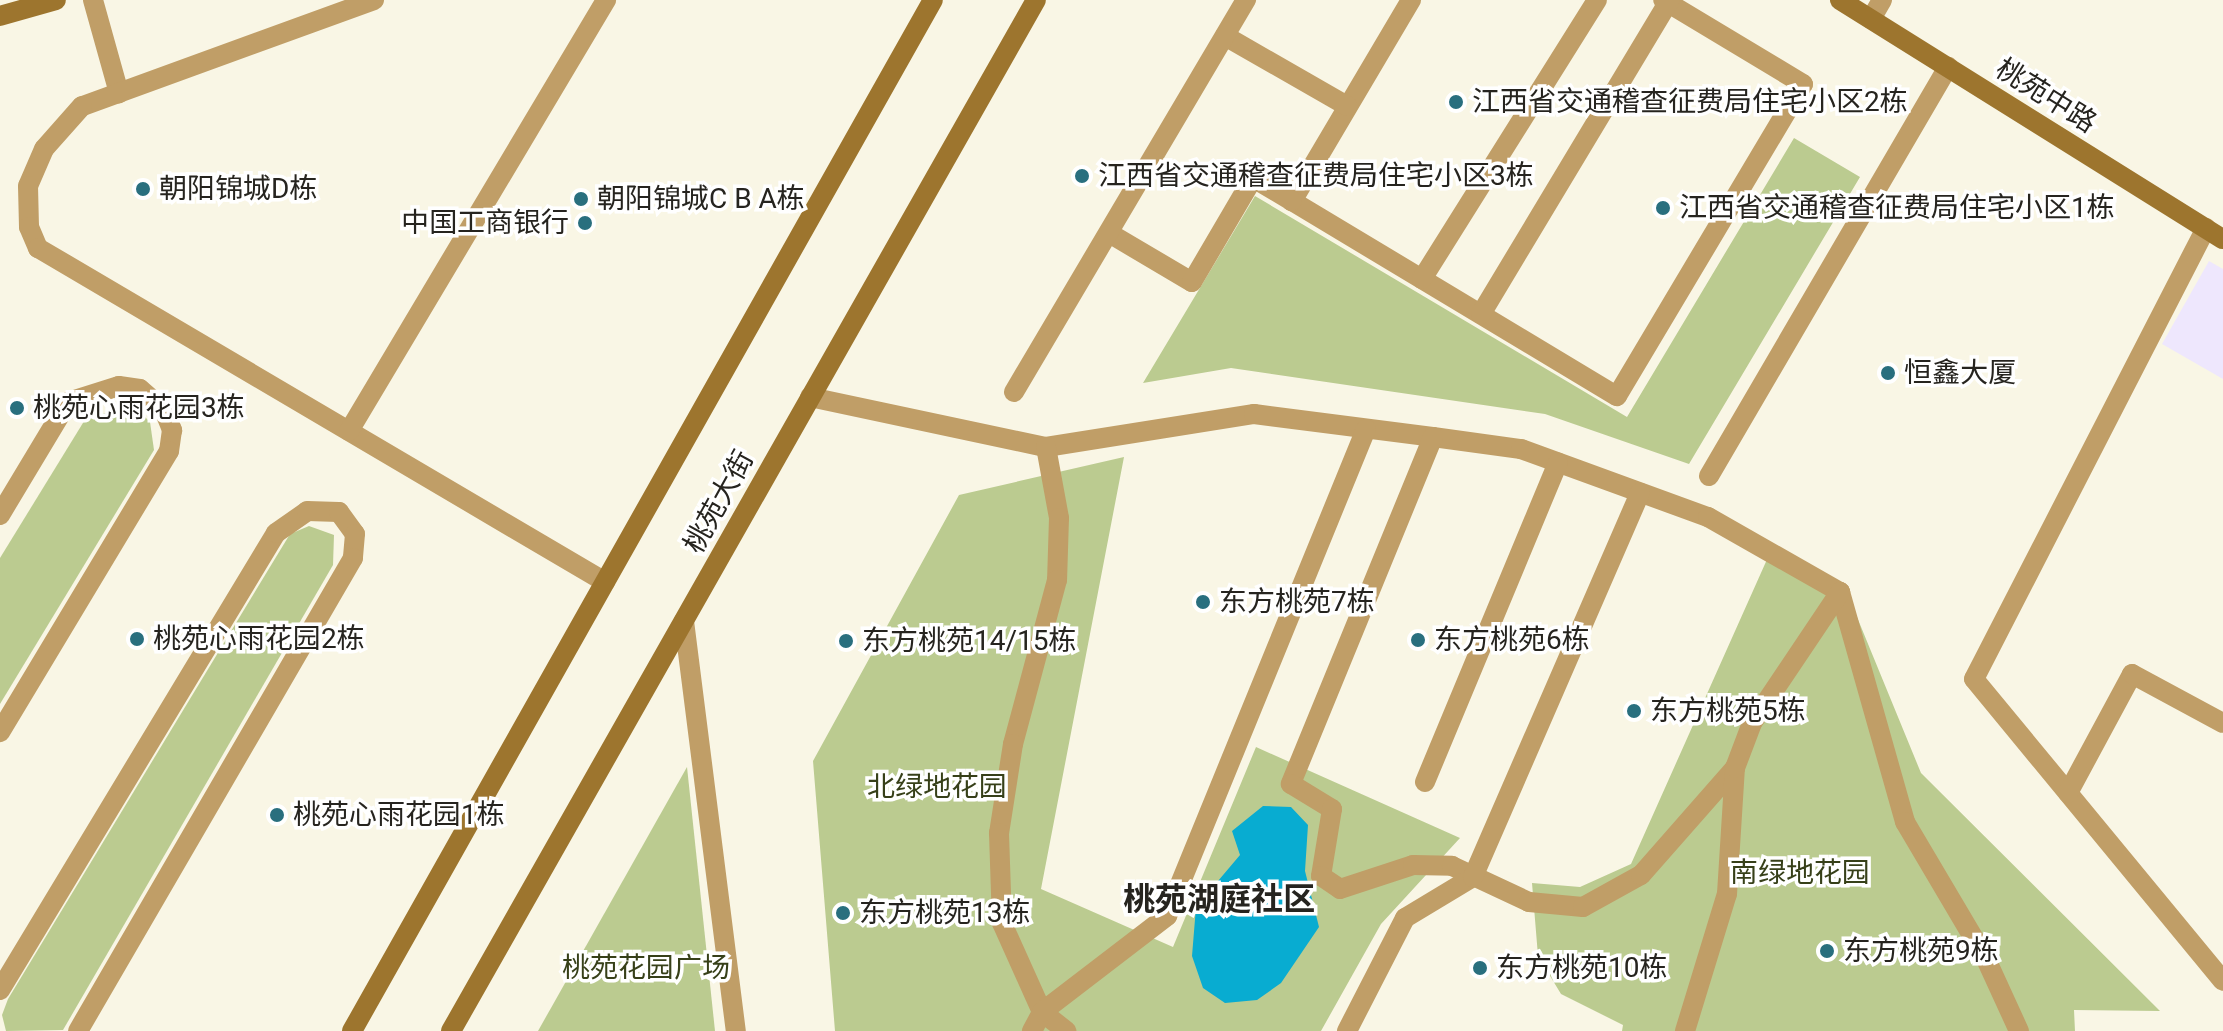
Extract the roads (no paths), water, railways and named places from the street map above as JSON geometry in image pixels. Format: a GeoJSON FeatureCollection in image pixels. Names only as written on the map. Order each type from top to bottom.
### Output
{"type":"FeatureCollection","features":[{"type":"Feature","properties":{"kind":"main road"},"geometry":{"type":"LineString","coordinates":[[0,16],[56,0]]}},
{"type":"Feature","properties":{"kind":"main road"},"geometry":{"type":"LineString","coordinates":[[352,1031],[933,0]]}},
{"type":"Feature","properties":{"kind":"main road","name":"桃苑大街"},"geometry":{"type":"LineString","coordinates":[[451,1031],[1036,0]]}},
{"type":"Feature","properties":{"kind":"main road","name":"桃苑中路"},"geometry":{"type":"LineString","coordinates":[[1840,0],[2214,233]]}},
{"type":"Feature","properties":{"kind":"street"},"geometry":{"type":"LineString","coordinates":[[93,0],[119,93]]}},
{"type":"Feature","properties":{"kind":"street"},"geometry":{"type":"LineString","coordinates":[[374,0],[82,106],[44,149],[28,186],[29,227],[38,248],[605,582]]}},
{"type":"Feature","properties":{"kind":"street"},"geometry":{"type":"LineString","coordinates":[[349,431],[606,0]]}},
{"type":"Feature","properties":{"kind":"street"},"geometry":{"type":"LineString","coordinates":[[1014,392],[1246,0]]}},
{"type":"Feature","properties":{"kind":"street"},"geometry":{"type":"LineString","coordinates":[[1292,201],[1411,0]]}},
{"type":"Feature","properties":{"kind":"street"},"geometry":{"type":"LineString","coordinates":[[1422,279],[1597,0]]}},
{"type":"Feature","properties":{"kind":"street"},"geometry":{"type":"LineString","coordinates":[[1871,19],[1882,0]]}},
{"type":"Feature","properties":{"kind":"street"},"geometry":{"type":"LineString","coordinates":[[1109,233],[1192,282],[1253,178],[1617,396],[1803,84],[1667,1],[1481,314]]}},
{"type":"Feature","properties":{"kind":"street"},"geometry":{"type":"LineString","coordinates":[[1225,36],[1347,106]]}},
{"type":"Feature","properties":{"kind":"street"},"geometry":{"type":"LineString","coordinates":[[1709,476],[1948,67]]}},
{"type":"Feature","properties":{"kind":"street"},"geometry":{"type":"LineString","coordinates":[[2214,233],[1974,679],[2223,981]]}},
{"type":"Feature","properties":{"kind":"street"},"geometry":{"type":"LineString","coordinates":[[0,515],[68,402],[119,386],[140,389],[164,410],[172,430],[169,451],[0,732]]}},
{"type":"Feature","properties":{"kind":"street"},"geometry":{"type":"LineString","coordinates":[[810,397],[1046,447],[1254,414],[1433,437],[1521,449],[1708,517],[1840,592],[1905,822],[1986,959],[2019,1031]]}},
{"type":"Feature","properties":{"kind":"street"},"geometry":{"type":"LineString","coordinates":[[1032,1031],[1042,1012],[1167,916],[1366,429]]}},
{"type":"Feature","properties":{"kind":"street"},"geometry":{"type":"LineString","coordinates":[[1433,437],[1291,784],[1332,809],[1321,876],[1340,889],[1413,865],[1452,866],[1529,902],[1583,907],[1641,875],[1735,768]]}},
{"type":"Feature","properties":{"kind":"street"},"geometry":{"type":"LineString","coordinates":[[1046,447],[1059,518],[1057,580],[1013,744],[999,833],[1002,923],[1042,1012],[1066,1031]]}},
{"type":"Feature","properties":{"kind":"street"},"geometry":{"type":"LineString","coordinates":[[1425,782],[1558,463]]}},
{"type":"Feature","properties":{"kind":"street"},"geometry":{"type":"LineString","coordinates":[[1347,1031],[1405,918],[1473,877],[1640,493]]}},
{"type":"Feature","properties":{"kind":"street"},"geometry":{"type":"LineString","coordinates":[[0,990],[276,533],[307,511],[339,512],[355,534],[353,558],[78,1031]]}},
{"type":"Feature","properties":{"kind":"street"},"geometry":{"type":"LineString","coordinates":[[1685,1031],[1727,894],[1735,768],[1752,723],[1840,592]]}},
{"type":"Feature","properties":{"kind":"street"},"geometry":{"type":"LineString","coordinates":[[684,621],[736,1031]]}},
{"type":"Feature","properties":{"kind":"street"},"geometry":{"type":"LineString","coordinates":[[2068,793],[2132,674],[2223,723]]}},
{"type":"Feature","properties":{"kind":"water"},"geometry":{"type":"Polygon","coordinates":[[[1263,806],[1291,807],[1308,825],[1305,871],[1319,927],[1281,983],[1257,1000],[1225,1003],[1203,988],[1192,956],[1196,907],[1240,855],[1232,831],[1263,806]]]}},
{"type":"Feature","properties":{"kind":"place","name":"江西省交通稽查征费局住宅小区2栋"},"geometry":{"type":"Point","coordinates":[1456,102]}},
{"type":"Feature","properties":{"kind":"place","name":"江西省交通稽查征费局住宅小区3栋"},"geometry":{"type":"Point","coordinates":[1082,176]}},
{"type":"Feature","properties":{"kind":"place","name":"朝阳锦城D栋"},"geometry":{"type":"Point","coordinates":[143,189]}},
{"type":"Feature","properties":{"kind":"place","name":"朝阳锦城C B A栋"},"geometry":{"type":"Point","coordinates":[581,199]}},
{"type":"Feature","properties":{"kind":"place","name":"江西省交通稽查征费局住宅小区1栋"},"geometry":{"type":"Point","coordinates":[1663,208]}},
{"type":"Feature","properties":{"kind":"place","name":"中国工商银行"},"geometry":{"type":"Point","coordinates":[585,223]}},
{"type":"Feature","properties":{"kind":"place","name":"恒鑫大厦"},"geometry":{"type":"Point","coordinates":[1888,373]}},
{"type":"Feature","properties":{"kind":"place","name":"桃苑心雨花园3栋"},"geometry":{"type":"Point","coordinates":[17,408]}},
{"type":"Feature","properties":{"kind":"place","name":"东方桃苑7栋"},"geometry":{"type":"Point","coordinates":[1203,602]}},
{"type":"Feature","properties":{"kind":"place","name":"桃苑心雨花园2栋"},"geometry":{"type":"Point","coordinates":[137,639]}},
{"type":"Feature","properties":{"kind":"place","name":"东方桃苑6栋"},"geometry":{"type":"Point","coordinates":[1418,640]}},
{"type":"Feature","properties":{"kind":"place","name":"东方桃苑14/15栋"},"geometry":{"type":"Point","coordinates":[846,641]}},
{"type":"Feature","properties":{"kind":"place","name":"东方桃苑5栋"},"geometry":{"type":"Point","coordinates":[1634,711]}},
{"type":"Feature","properties":{"kind":"place","name":"桃苑心雨花园1栋"},"geometry":{"type":"Point","coordinates":[277,815]}},
{"type":"Feature","properties":{"kind":"place","name":"东方桃苑13栋"},"geometry":{"type":"Point","coordinates":[843,913]}},
{"type":"Feature","properties":{"kind":"place","name":"东方桃苑9栋"},"geometry":{"type":"Point","coordinates":[1827,951]}},
{"type":"Feature","properties":{"kind":"place","name":"东方桃苑10栋"},"geometry":{"type":"Point","coordinates":[1480,968]}},
{"type":"Feature","properties":{"kind":"district","name":"桃苑湖庭社区"},"geometry":{"type":"Point","coordinates":[1219,899]}},
{"type":"Feature","properties":{"kind":"park label","name":"北绿地花园"},"geometry":{"type":"Point","coordinates":[937,787]}},
{"type":"Feature","properties":{"kind":"park label","name":"南绿地花园"},"geometry":{"type":"Point","coordinates":[1800,873]}},
{"type":"Feature","properties":{"kind":"park label","name":"桃苑花园广场"},"geometry":{"type":"Point","coordinates":[646,968]}}]}
